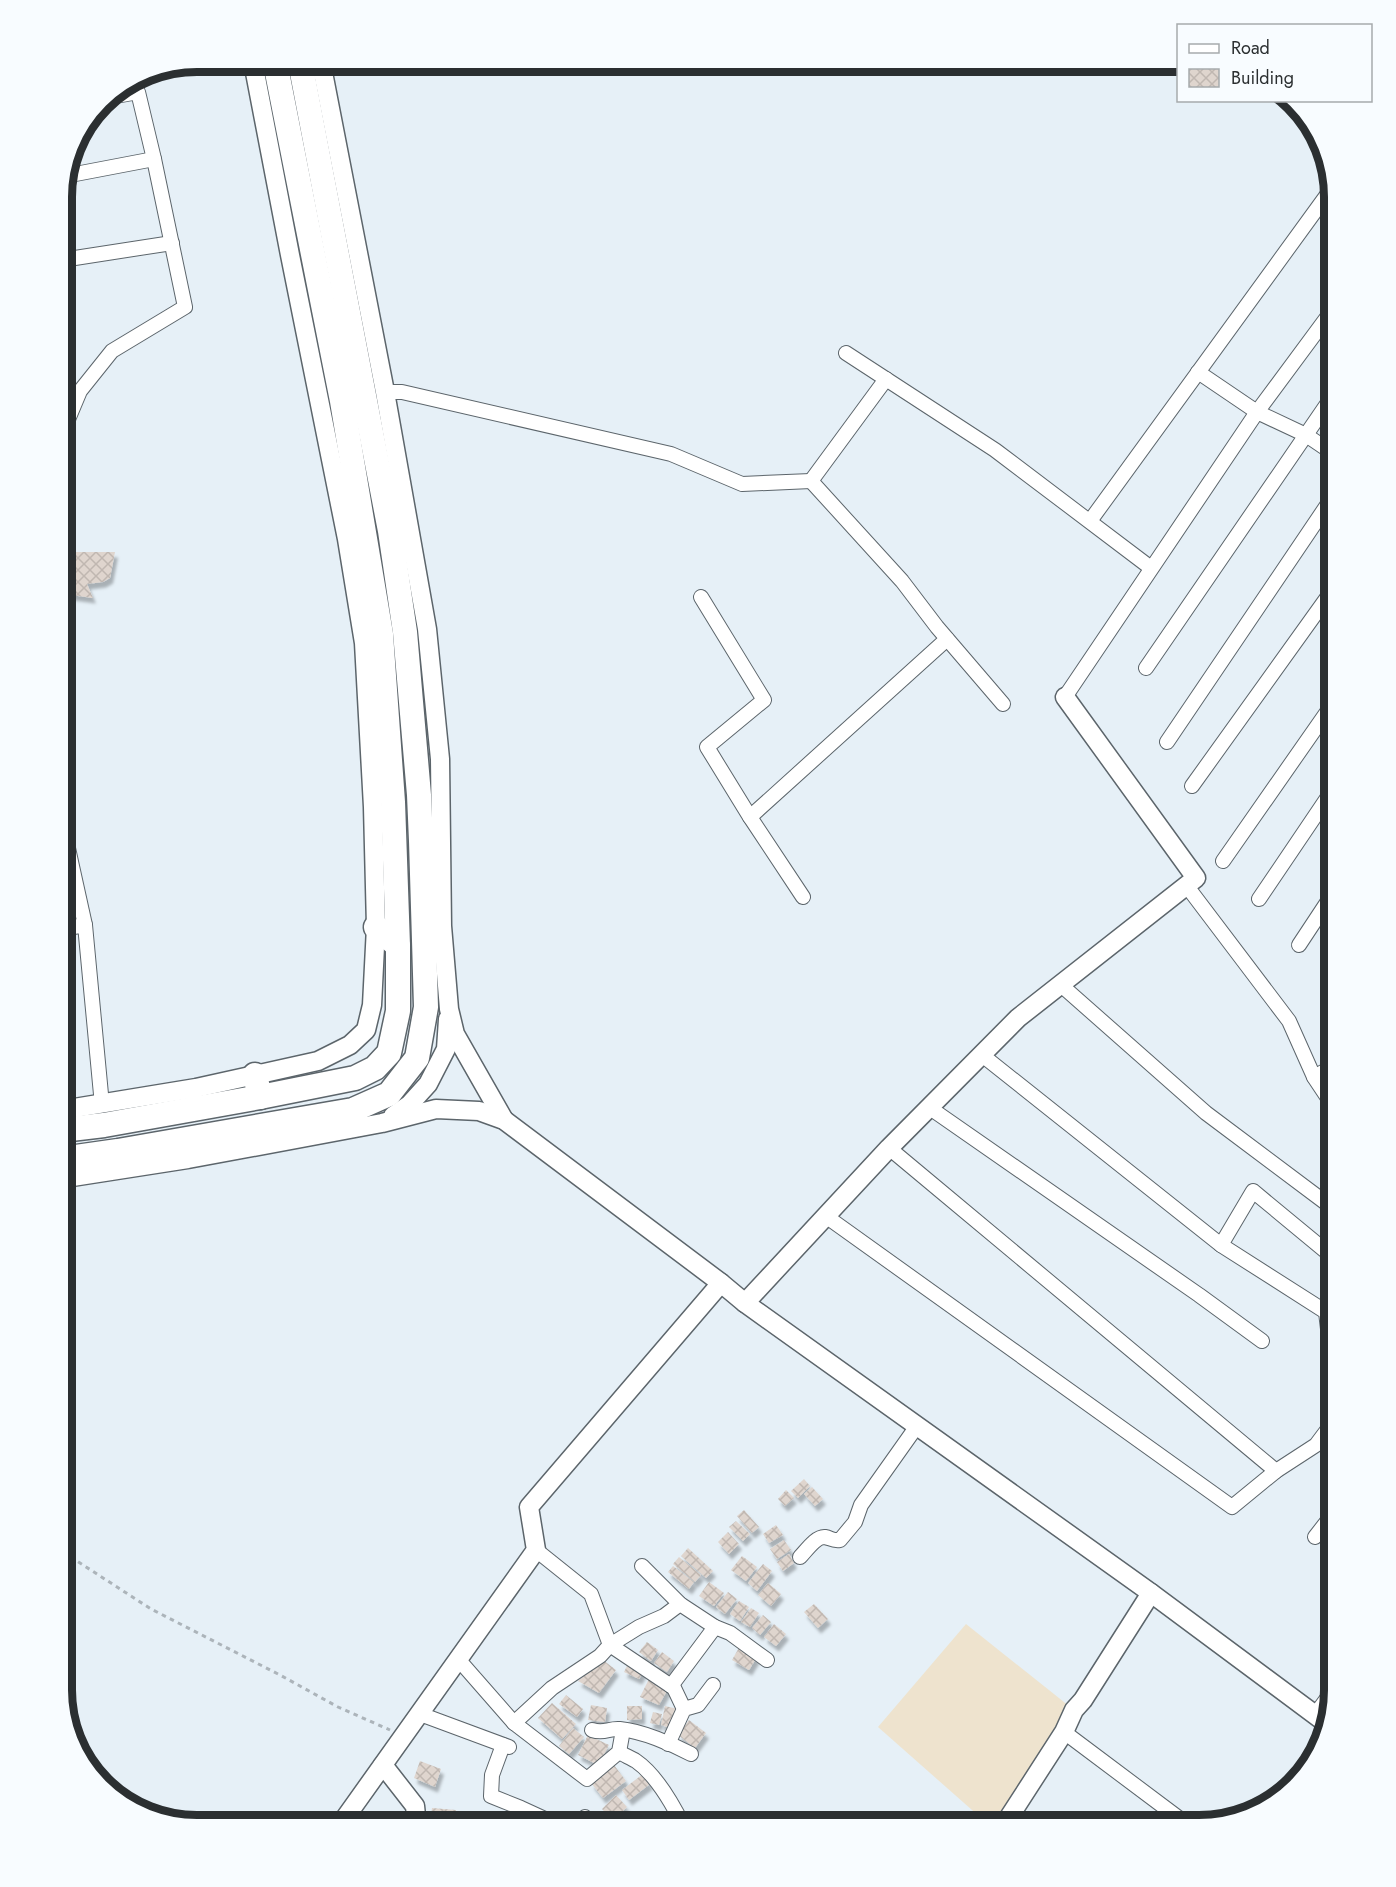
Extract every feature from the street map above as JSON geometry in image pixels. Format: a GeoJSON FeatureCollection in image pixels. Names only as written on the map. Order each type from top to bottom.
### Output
{"type":"FeatureCollection","features":[{"type":"Feature","properties":{"kind":"highway"},"geometry":{"type":"LineString","coordinates":[[72,1129],[104,1125],[258,1086],[355,1078],[375,1068],[389,1053],[398,1011],[393,802],[381,634],[342,401],[277,72]]}},
{"type":"Feature","properties":{"kind":"highway"},"geometry":{"type":"LineString","coordinates":[[72,1157],[118,1151],[352,1110],[389,1094],[417,1058],[426,1007],[419,795],[405,632],[384,498],[302,72]]}},
{"type":"Feature","properties":{"kind":"highway"},"geometry":{"type":"LineString","coordinates":[[376,927],[398,946]]}},
{"type":"Feature","properties":{"kind":"main road"},"geometry":{"type":"LineString","coordinates":[[72,1108],[196,1088],[258,1086],[350,1045],[366,1030],[372,1005],[376,927],[373,807],[364,643],[347,539],[255,72]]}},
{"type":"Feature","properties":{"kind":"main road"},"geometry":{"type":"LineString","coordinates":[[323,72],[385,392],[427,629],[440,759],[442,926],[449,1009],[455,1034],[504,1120]]}},
{"type":"Feature","properties":{"kind":"main road"},"geometry":{"type":"LineString","coordinates":[[745,1303],[889,1148],[1018,1018],[1196,878],[1065,697]]}},
{"type":"Feature","properties":{"kind":"main road"},"geometry":{"type":"LineString","coordinates":[[382,1123],[409,1105],[428,1084],[446,1049],[449,1009]]}},
{"type":"Feature","properties":{"kind":"main road"},"geometry":{"type":"LineString","coordinates":[[72,1177],[188,1159],[382,1123],[436,1109],[479,1111],[504,1120],[745,1303],[1151,1593],[1320,1719]]}},
{"type":"Feature","properties":{"kind":"main road"},"geometry":{"type":"LineString","coordinates":[[347,1815],[536,1550],[529,1507],[721,1283]]}},
{"type":"Feature","properties":{"kind":"main road"},"geometry":{"type":"LineString","coordinates":[[1011,1815],[1064,1732],[1074,1710],[1083,1700],[1151,1593]]}},
{"type":"Feature","properties":{"kind":"main road"},"geometry":{"type":"LineString","coordinates":[[383,1764],[415,1806],[416,1815]]}},
{"type":"Feature","properties":{"kind":"street"},"geometry":{"type":"LineString","coordinates":[[72,410],[80,391],[112,351],[185,307],[138,93],[125,95]]}},
{"type":"Feature","properties":{"kind":"street"},"geometry":{"type":"LineString","coordinates":[[74,174],[154,159]]}},
{"type":"Feature","properties":{"kind":"street"},"geometry":{"type":"LineString","coordinates":[[1089,521],[1324,199]]}},
{"type":"Feature","properties":{"kind":"street"},"geometry":{"type":"LineString","coordinates":[[72,258],[172,243]]}},
{"type":"Feature","properties":{"kind":"street"},"geometry":{"type":"LineString","coordinates":[[1065,697],[1257,412],[1324,323]]}},
{"type":"Feature","properties":{"kind":"street"},"geometry":{"type":"LineString","coordinates":[[846,353],[996,450],[1152,568]]}},
{"type":"Feature","properties":{"kind":"street"},"geometry":{"type":"LineString","coordinates":[[1198,372],[1257,412],[1306,435],[1324,447]]}},
{"type":"Feature","properties":{"kind":"street"},"geometry":{"type":"LineString","coordinates":[[811,481],[886,379]]}},
{"type":"Feature","properties":{"kind":"street"},"geometry":{"type":"LineString","coordinates":[[385,392],[402,392],[671,454],[742,484],[811,481]]}},
{"type":"Feature","properties":{"kind":"street"},"geometry":{"type":"LineString","coordinates":[[1146,668],[1324,410]]}},
{"type":"Feature","properties":{"kind":"street"},"geometry":{"type":"LineString","coordinates":[[811,481],[902,581],[947,639],[1003,704]]}},
{"type":"Feature","properties":{"kind":"street"},"geometry":{"type":"LineString","coordinates":[[1167,742],[1324,511]]}},
{"type":"Feature","properties":{"kind":"street"},"geometry":{"type":"LineString","coordinates":[[701,597],[764,700],[707,747],[750,818],[803,897]]}},
{"type":"Feature","properties":{"kind":"street"},"geometry":{"type":"LineString","coordinates":[[1192,786],[1324,603]]}},
{"type":"Feature","properties":{"kind":"street"},"geometry":{"type":"LineString","coordinates":[[750,818],[947,639]]}},
{"type":"Feature","properties":{"kind":"street"},"geometry":{"type":"LineString","coordinates":[[1223,861],[1324,718]]}},
{"type":"Feature","properties":{"kind":"street"},"geometry":{"type":"LineString","coordinates":[[1259,899],[1324,804]]}},
{"type":"Feature","properties":{"kind":"street"},"geometry":{"type":"LineString","coordinates":[[72,866],[85,925],[102,1104]]}},
{"type":"Feature","properties":{"kind":"street"},"geometry":{"type":"LineString","coordinates":[[1186,885],[1289,1021],[1314,1077],[1324,1091]]}},
{"type":"Feature","properties":{"kind":"street"},"geometry":{"type":"LineString","coordinates":[[1299,945],[1324,908]]}},
{"type":"Feature","properties":{"kind":"street"},"geometry":{"type":"LineString","coordinates":[[72,927],[85,925]]}},
{"type":"Feature","properties":{"kind":"street"},"geometry":{"type":"LineString","coordinates":[[1061,985],[1206,1113],[1324,1201]]}},
{"type":"Feature","properties":{"kind":"street"},"geometry":{"type":"LineString","coordinates":[[982,1055],[1221,1245],[1324,1311]]}},
{"type":"Feature","properties":{"kind":"street"},"geometry":{"type":"LineString","coordinates":[[1314,1077],[1324,1072]]}},
{"type":"Feature","properties":{"kind":"street"},"geometry":{"type":"LineString","coordinates":[[930,1108],[1262,1341]]}},
{"type":"Feature","properties":{"kind":"street"},"geometry":{"type":"LineString","coordinates":[[889,1148],[1276,1471]]}},
{"type":"Feature","properties":{"kind":"street"},"geometry":{"type":"LineString","coordinates":[[1221,1245],[1253,1191],[1324,1249]]}},
{"type":"Feature","properties":{"kind":"street"},"geometry":{"type":"LineString","coordinates":[[827,1217],[1232,1507],[1276,1471],[1316,1445],[1324,1435]]}},
{"type":"Feature","properties":{"kind":"street"},"geometry":{"type":"LineString","coordinates":[[800,1557],[819,1538],[840,1540],[855,1522],[861,1505],[917,1426]]}},
{"type":"Feature","properties":{"kind":"street"},"geometry":{"type":"LineString","coordinates":[[1315,1537],[1324,1525]]}},
{"type":"Feature","properties":{"kind":"street"},"geometry":{"type":"LineString","coordinates":[[536,1550],[591,1594],[610,1645],[674,1688],[684,1709]]}},
{"type":"Feature","properties":{"kind":"street"},"geometry":{"type":"LineString","coordinates":[[642,1566],[680,1604],[715,1627],[730,1633],[768,1660]]}},
{"type":"Feature","properties":{"kind":"street"},"geometry":{"type":"LineString","coordinates":[[514,1723],[552,1688],[600,1656],[610,1645],[639,1626],[664,1616],[680,1604]]}},
{"type":"Feature","properties":{"kind":"street"},"geometry":{"type":"LineString","coordinates":[[671,1686],[715,1627]]}},
{"type":"Feature","properties":{"kind":"street"},"geometry":{"type":"LineString","coordinates":[[458,1659],[514,1723],[587,1779],[619,1752],[623,1730]]}},
{"type":"Feature","properties":{"kind":"street"},"geometry":{"type":"LineString","coordinates":[[668,1744],[684,1709],[698,1705],[713,1685]]}},
{"type":"Feature","properties":{"kind":"street"},"geometry":{"type":"LineString","coordinates":[[420,1714],[506,1746],[492,1775],[491,1796],[537,1815]]}},
{"type":"Feature","properties":{"kind":"street"},"geometry":{"type":"LineString","coordinates":[[592,1730],[601,1733],[617,1729],[636,1732],[691,1754]]}},
{"type":"Feature","properties":{"kind":"street"},"geometry":{"type":"LineString","coordinates":[[1064,1732],[1173,1815]]}},
{"type":"Feature","properties":{"kind":"street"},"geometry":{"type":"LineString","coordinates":[[619,1752],[637,1762],[656,1781],[678,1815]]}},
{"type":"Feature","properties":{"kind":"path"},"geometry":{"type":"LineString","coordinates":[[72,1558],[152,1609],[338,1707],[402,1736]]}},
{"type":"Feature","properties":{"kind":"shaded area"},"geometry":{"type":"Polygon","coordinates":[[[966,1624],[1074,1710],[1009,1815],[978,1815],[878,1727],[966,1624]]]}},
{"type":"Feature","properties":{"kind":"building"},"geometry":{"type":"Polygon","coordinates":[[[72,552],[115,552],[110,578],[103,582],[87,584],[93,598],[72,595],[72,552]]]}},
{"type":"Feature","properties":{"kind":"building"},"geometry":{"type":"Polygon","coordinates":[[[804,1479],[810,1486],[798,1498],[791,1491],[804,1479]]]}},
{"type":"Feature","properties":{"kind":"building"},"geometry":{"type":"Polygon","coordinates":[[[812,1487],[823,1499],[815,1506],[804,1494],[812,1487]]]}},
{"type":"Feature","properties":{"kind":"building"},"geometry":{"type":"Polygon","coordinates":[[[786,1490],[794,1498],[785,1506],[778,1499],[786,1490]]]}},
{"type":"Feature","properties":{"kind":"building"},"geometry":{"type":"Polygon","coordinates":[[[744,1510],[759,1527],[752,1533],[737,1516],[744,1510]]]}},
{"type":"Feature","properties":{"kind":"building"},"geometry":{"type":"Polygon","coordinates":[[[736,1521],[750,1534],[743,1541],[729,1527],[736,1521]]]}},
{"type":"Feature","properties":{"kind":"building"},"geometry":{"type":"Polygon","coordinates":[[[776,1525],[783,1535],[769,1543],[763,1534],[776,1525]]]}},
{"type":"Feature","properties":{"kind":"building"},"geometry":{"type":"Polygon","coordinates":[[[728,1532],[739,1544],[729,1554],[718,1542],[728,1532]]]}},
{"type":"Feature","properties":{"kind":"building"},"geometry":{"type":"Polygon","coordinates":[[[784,1540],[791,1550],[777,1559],[770,1549],[784,1540]]]}},
{"type":"Feature","properties":{"kind":"building"},"geometry":{"type":"Polygon","coordinates":[[[688,1548],[713,1571],[706,1578],[681,1556],[688,1548]]]}},
{"type":"Feature","properties":{"kind":"building"},"geometry":{"type":"Polygon","coordinates":[[[789,1554],[794,1563],[783,1571],[777,1562],[789,1554]]]}},
{"type":"Feature","properties":{"kind":"building"},"geometry":{"type":"Polygon","coordinates":[[[742,1556],[757,1567],[746,1581],[731,1570],[742,1556]]]}},
{"type":"Feature","properties":{"kind":"building"},"geometry":{"type":"Polygon","coordinates":[[[679,1557],[701,1575],[695,1582],[673,1564],[679,1557]]]}},
{"type":"Feature","properties":{"kind":"building"},"geometry":{"type":"Polygon","coordinates":[[[763,1564],[772,1571],[757,1591],[748,1583],[763,1564]]]}},
{"type":"Feature","properties":{"kind":"building"},"geometry":{"type":"Polygon","coordinates":[[[673,1566],[694,1582],[689,1589],[668,1572],[673,1566]]]}},
{"type":"Feature","properties":{"kind":"building"},"geometry":{"type":"Polygon","coordinates":[[[709,1582],[724,1593],[714,1606],[699,1596],[709,1582]]]}},
{"type":"Feature","properties":{"kind":"building"},"geometry":{"type":"Polygon","coordinates":[[[768,1583],[781,1594],[771,1606],[758,1595],[768,1583]]]}},
{"type":"Feature","properties":{"kind":"building"},"geometry":{"type":"Polygon","coordinates":[[[728,1592],[737,1599],[725,1614],[716,1607],[728,1592]]]}},
{"type":"Feature","properties":{"kind":"building"},"geometry":{"type":"Polygon","coordinates":[[[739,1601],[749,1607],[740,1621],[730,1614],[739,1601]]]}},
{"type":"Feature","properties":{"kind":"building"},"geometry":{"type":"Polygon","coordinates":[[[814,1604],[828,1619],[818,1628],[804,1612],[814,1604]]]}},
{"type":"Feature","properties":{"kind":"building"},"geometry":{"type":"Polygon","coordinates":[[[751,1608],[759,1613],[750,1627],[741,1622],[751,1608]]]}},
{"type":"Feature","properties":{"kind":"building"},"geometry":{"type":"Polygon","coordinates":[[[763,1615],[771,1622],[760,1635],[752,1628],[763,1615]]]}},
{"type":"Feature","properties":{"kind":"building"},"geometry":{"type":"Polygon","coordinates":[[[774,1624],[786,1634],[776,1646],[764,1637],[774,1624]]]}},
{"type":"Feature","properties":{"kind":"building"},"geometry":{"type":"Polygon","coordinates":[[[647,1642],[658,1650],[651,1661],[639,1652],[647,1642]]]}},
{"type":"Feature","properties":{"kind":"building"},"geometry":{"type":"Polygon","coordinates":[[[740,1646],[757,1657],[749,1670],[732,1660],[740,1646]]]}},
{"type":"Feature","properties":{"kind":"building"},"geometry":{"type":"Polygon","coordinates":[[[662,1652],[674,1661],[667,1672],[654,1663],[662,1652]]]}},
{"type":"Feature","properties":{"kind":"building"},"geometry":{"type":"Polygon","coordinates":[[[603,1660],[616,1670],[599,1693],[578,1681],[603,1660]]]}},
{"type":"Feature","properties":{"kind":"building"},"geometry":{"type":"Polygon","coordinates":[[[629,1662],[644,1671],[639,1679],[624,1672],[629,1662]]]}},
{"type":"Feature","properties":{"kind":"building"},"geometry":{"type":"Polygon","coordinates":[[[650,1677],[669,1687],[659,1705],[640,1697],[650,1677]]]}},
{"type":"Feature","properties":{"kind":"building"},"geometry":{"type":"Polygon","coordinates":[[[566,1695],[583,1709],[577,1717],[559,1704],[566,1695]]]}},
{"type":"Feature","properties":{"kind":"building"},"geometry":{"type":"Polygon","coordinates":[[[552,1703],[576,1724],[562,1739],[538,1718],[552,1703]]]}},
{"type":"Feature","properties":{"kind":"building"},"geometry":{"type":"Polygon","coordinates":[[[591,1705],[607,1708],[605,1722],[588,1720],[591,1705]]]}},
{"type":"Feature","properties":{"kind":"building"},"geometry":{"type":"Polygon","coordinates":[[[627,1706],[642,1706],[642,1719],[627,1720],[627,1706]]]}},
{"type":"Feature","properties":{"kind":"building"},"geometry":{"type":"Polygon","coordinates":[[[665,1706],[678,1709],[673,1729],[661,1725],[665,1706]]]}},
{"type":"Feature","properties":{"kind":"building"},"geometry":{"type":"Polygon","coordinates":[[[653,1712],[662,1714],[659,1725],[650,1723],[653,1712]]]}},
{"type":"Feature","properties":{"kind":"building"},"geometry":{"type":"Polygon","coordinates":[[[689,1720],[706,1733],[695,1748],[678,1735],[689,1720]]]}},
{"type":"Feature","properties":{"kind":"building"},"geometry":{"type":"Polygon","coordinates":[[[573,1728],[584,1737],[569,1754],[559,1746],[573,1728]]]}},
{"type":"Feature","properties":{"kind":"building"},"geometry":{"type":"Polygon","coordinates":[[[588,1735],[609,1745],[598,1765],[578,1755],[588,1735]]]}},
{"type":"Feature","properties":{"kind":"building"},"geometry":{"type":"Polygon","coordinates":[[[420,1761],[441,1769],[435,1787],[414,1778],[420,1761]]]}},
{"type":"Feature","properties":{"kind":"building"},"geometry":{"type":"Polygon","coordinates":[[[614,1765],[626,1781],[603,1798],[591,1783],[614,1765]]]}},
{"type":"Feature","properties":{"kind":"building"},"geometry":{"type":"Polygon","coordinates":[[[643,1774],[650,1784],[629,1800],[622,1790],[643,1774]]]}},
{"type":"Feature","properties":{"kind":"building"},"geometry":{"type":"Polygon","coordinates":[[[616,1795],[627,1807],[619,1815],[608,1815],[602,1809],[616,1795]]]}},
{"type":"Feature","properties":{"kind":"building"},"geometry":{"type":"Polygon","coordinates":[[[432,1808],[456,1810],[455,1815],[431,1815],[432,1808]]]}}]}
